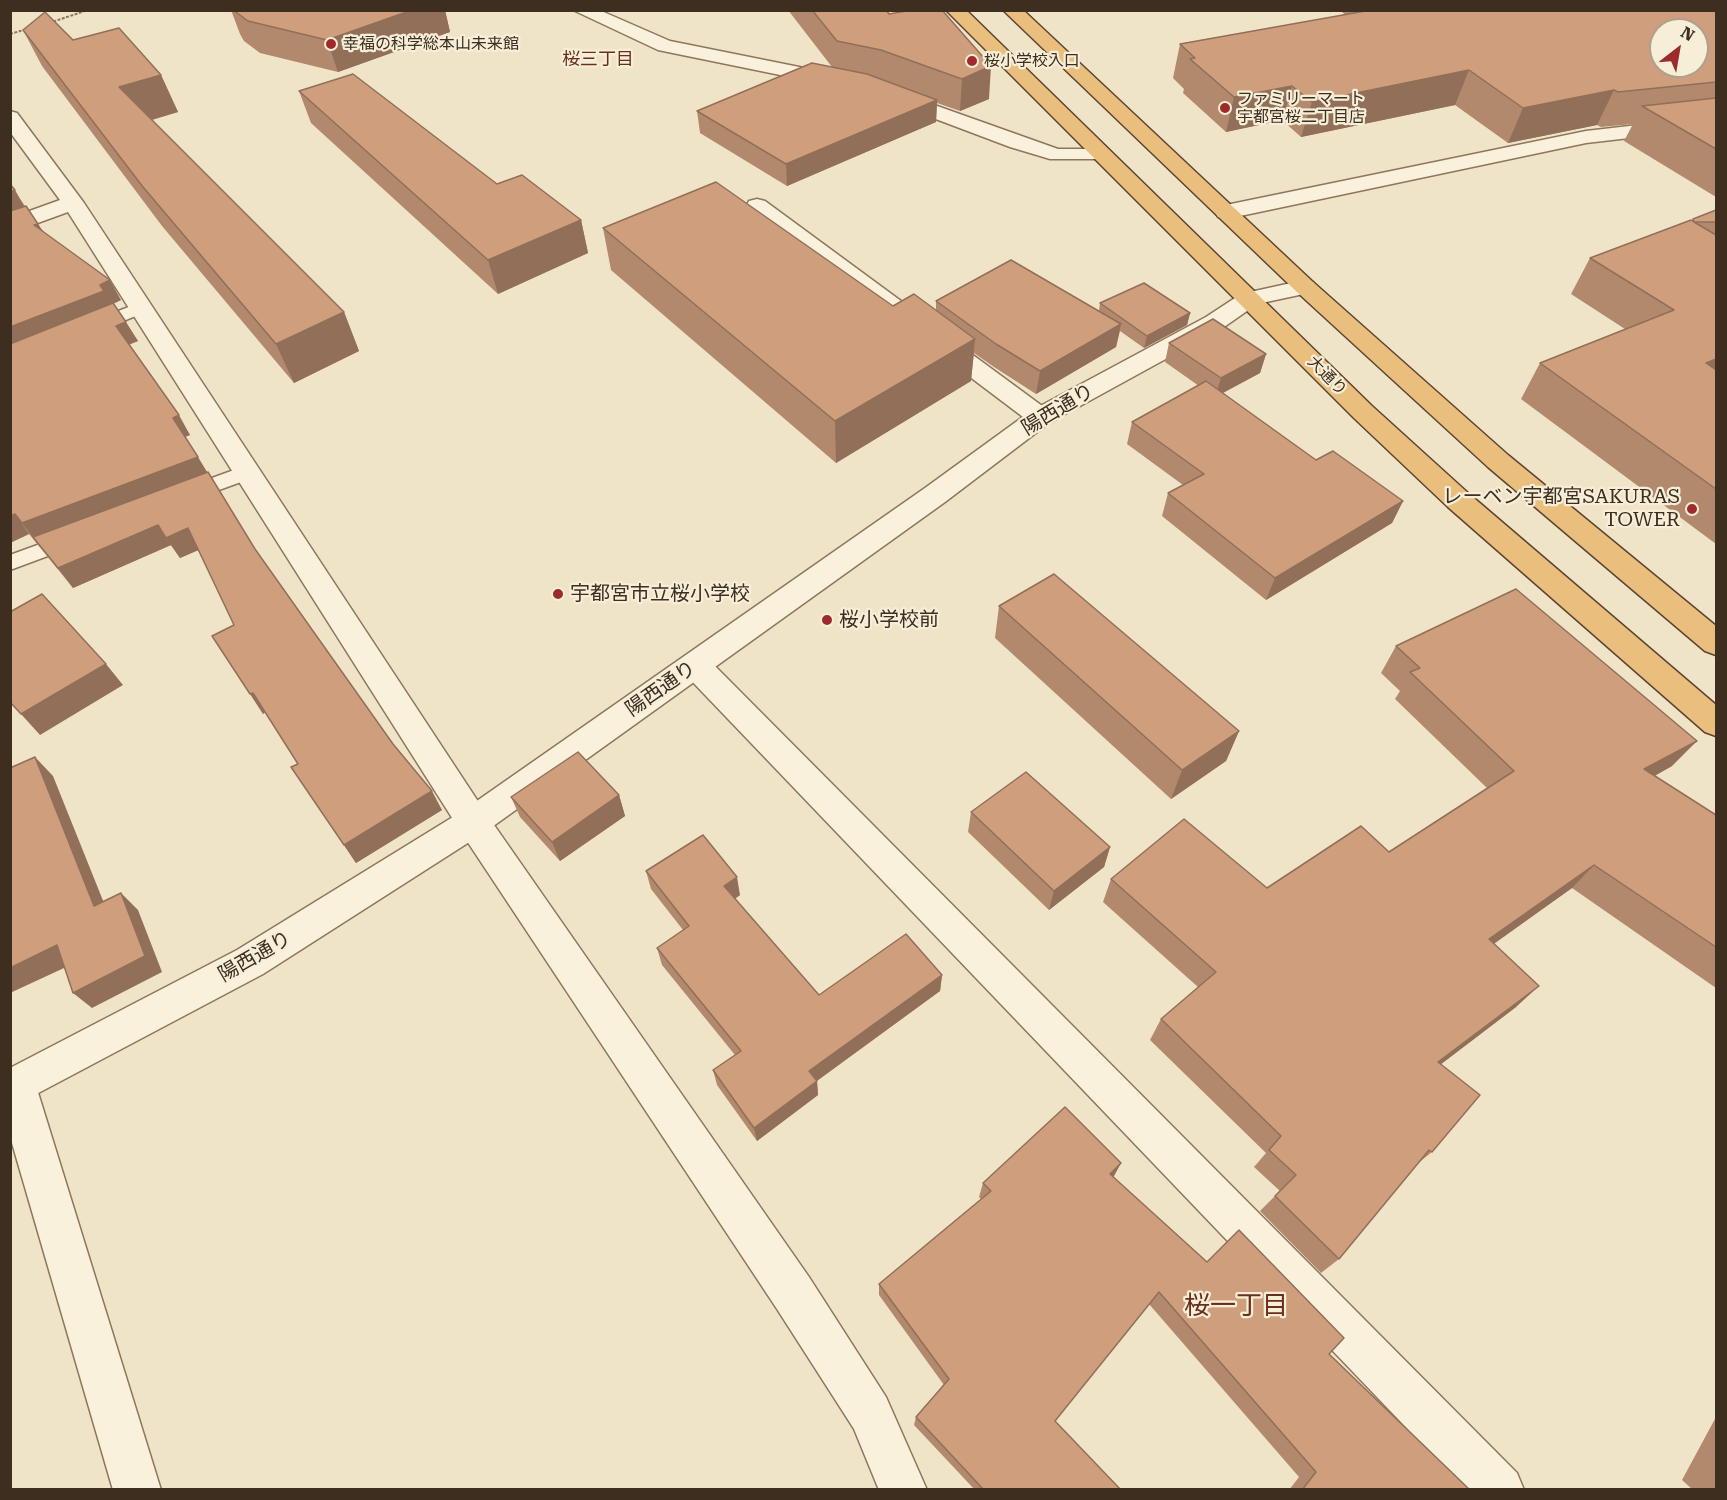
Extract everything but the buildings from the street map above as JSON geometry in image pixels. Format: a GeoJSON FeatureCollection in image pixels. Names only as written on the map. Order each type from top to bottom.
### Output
{"type":"FeatureCollection","features":[{"type":"Feature","properties":{"kind":"highway","name":"大通り"},"geometry":{"type":"LineString","coordinates":[[955,10],[1363,412],[1458,500],[1716,723]]}},
{"type":"Feature","properties":{"kind":"highway"},"geometry":{"type":"LineString","coordinates":[[1012,10],[1305,287],[1498,461],[1716,643]]}},
{"type":"Feature","properties":{"kind":"street"},"geometry":{"type":"LineString","coordinates":[[582,10],[665,46],[850,84]]}},
{"type":"Feature","properties":{"kind":"street"},"geometry":{"type":"LineString","coordinates":[[873,89],[1017,143],[1057,155],[1098,153]]}},
{"type":"Feature","properties":{"kind":"street"},"geometry":{"type":"LineString","coordinates":[[10,117],[74,203],[245,473],[473,822],[793,1293],[870,1413],[903,1490]]}},
{"type":"Feature","properties":{"kind":"street"},"geometry":{"type":"LineString","coordinates":[[1226,212],[1586,137],[1716,122]]}},
{"type":"Feature","properties":{"kind":"street"},"geometry":{"type":"LineString","coordinates":[[10,226],[74,203]]}},
{"type":"Feature","properties":{"kind":"street"},"geometry":{"type":"LineString","coordinates":[[757,206],[1040,417]]}},
{"type":"Feature","properties":{"kind":"street","name":"陽西通り"},"geometry":{"type":"LineString","coordinates":[[13,1087],[250,962],[473,822],[1040,417],[1215,322],[1249,299],[1305,287]]}},
{"type":"Feature","properties":{"kind":"street"},"geometry":{"type":"LineString","coordinates":[[695,665],[1500,1490]]}},
{"type":"Feature","properties":{"kind":"street"},"geometry":{"type":"LineString","coordinates":[[13,1087],[137,1490]]}},
{"type":"Feature","properties":{"kind":"lane"},"geometry":{"type":"LineString","coordinates":[[75,335],[139,308]]}},
{"type":"Feature","properties":{"kind":"lane"},"geometry":{"type":"LineString","coordinates":[[167,503],[245,473]]}},
{"type":"Feature","properties":{"kind":"lane"},"geometry":{"type":"LineString","coordinates":[[10,563],[89,533]]}},
{"type":"Feature","properties":{"kind":"path"},"geometry":{"type":"LineString","coordinates":[[10,12],[15,10]]}},
{"type":"Feature","properties":{"kind":"path"},"geometry":{"type":"LineString","coordinates":[[44,24],[88,10]]}},
{"type":"Feature","properties":{"kind":"path"},"geometry":{"type":"LineString","coordinates":[[10,34],[33,27]]}},
{"type":"Feature","properties":{"kind":"place","name":"幸福の科学総本山未来館"},"geometry":{"type":"Point","coordinates":[331,44]}},
{"type":"Feature","properties":{"kind":"place","name":"桜小学校入口"},"geometry":{"type":"Point","coordinates":[972,61]}},
{"type":"Feature","properties":{"kind":"place","name":"ファミリーマート 宇都宮桜二丁目店"},"geometry":{"type":"Point","coordinates":[1225,108]}},
{"type":"Feature","properties":{"kind":"place","name":"レーベン宇都宮SAKURAS TOWER"},"geometry":{"type":"Point","coordinates":[1692,509]}},
{"type":"Feature","properties":{"kind":"place","name":"宇都宮市立桜小学校"},"geometry":{"type":"Point","coordinates":[558,594]}},
{"type":"Feature","properties":{"kind":"place","name":"桜小学校前"},"geometry":{"type":"Point","coordinates":[827,620]}},
{"type":"Feature","properties":{"kind":"district","name":"桜三丁目"},"geometry":{"type":"Point","coordinates":[598,60]}},
{"type":"Feature","properties":{"kind":"district","name":"桜一丁目"},"geometry":{"type":"Point","coordinates":[1236,1306]}}]}
